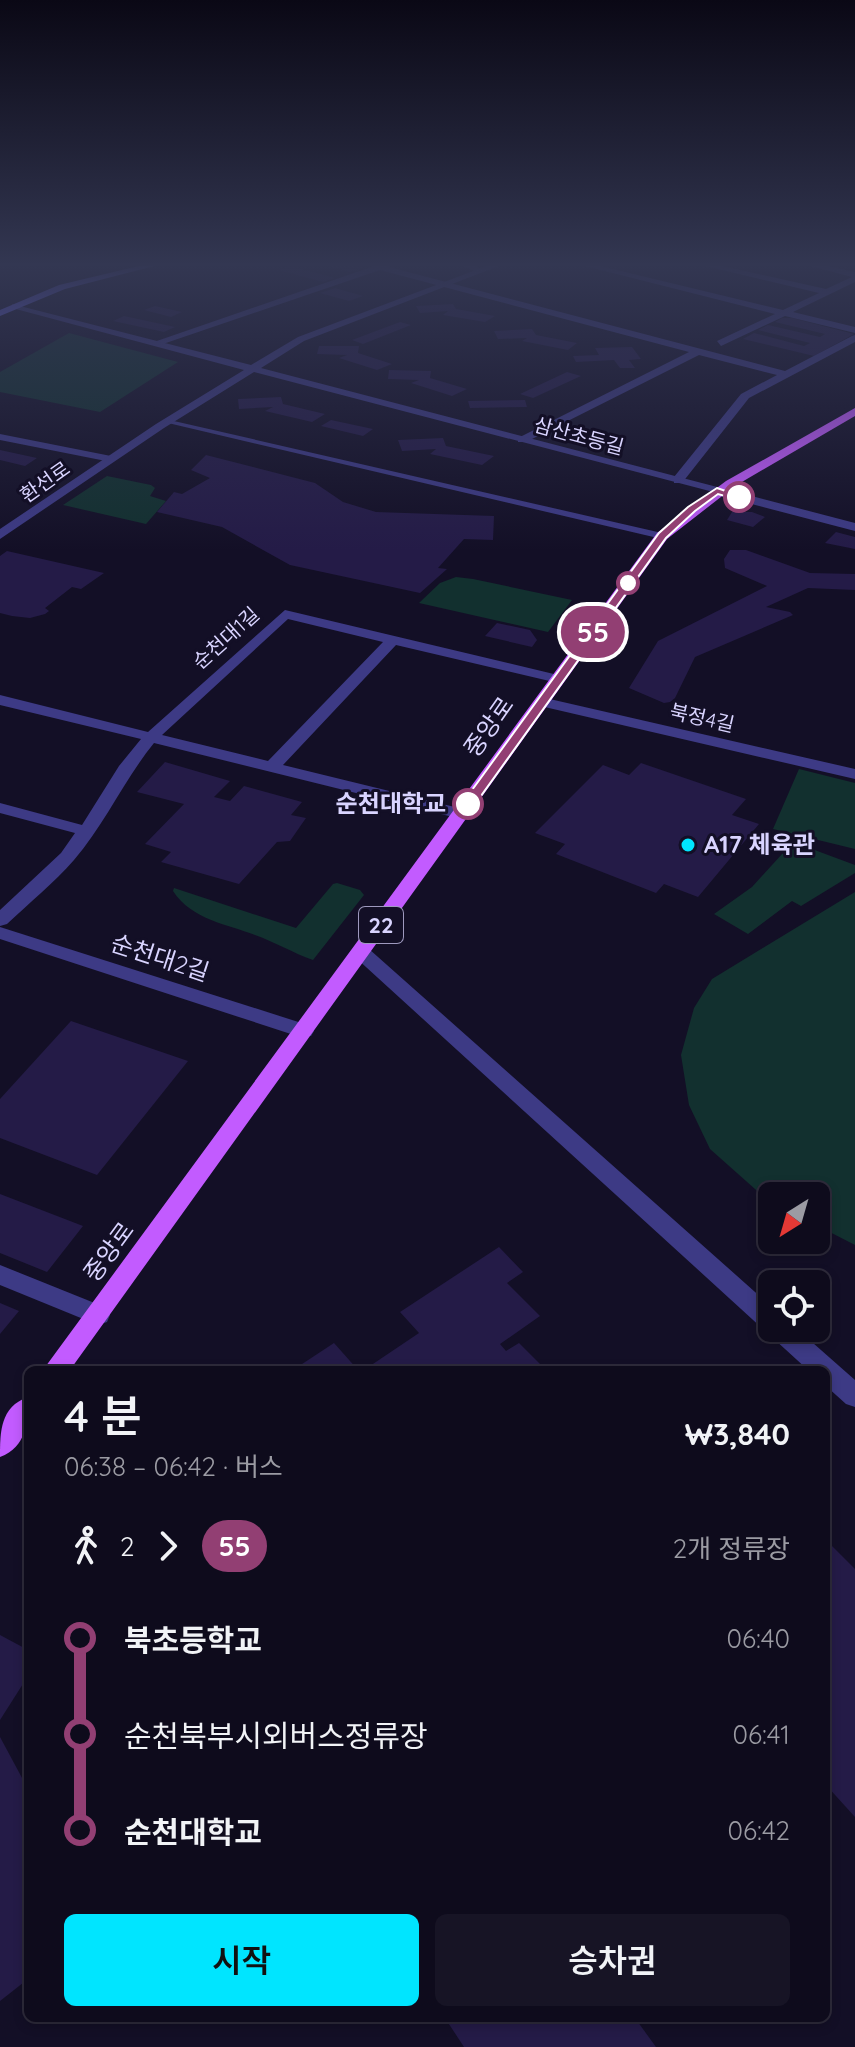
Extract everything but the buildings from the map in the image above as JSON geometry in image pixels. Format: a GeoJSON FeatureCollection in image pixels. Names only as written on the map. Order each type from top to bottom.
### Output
{"type":"FeatureCollection","features":[{"type":"Feature","properties":{"kind":"main road","name":"중앙로"},"geometry":{"type":"LineString","coordinates":[[59,1366],[662,536],[691,509],[717,491],[855,411]]}},
{"type":"Feature","properties":{"kind":"main road"},"geometry":{"type":"LineString","coordinates":[[0,1445],[24,1413]]}},
{"type":"Feature","properties":{"kind":"street","name":"삼산초등길"},"geometry":{"type":"LineString","coordinates":[[216,360],[855,527]]}},
{"type":"Feature","properties":{"kind":"street","name":"환선로"},"geometry":{"type":"LineString","coordinates":[[0,535],[168,421],[267,360]]}},
{"type":"Feature","properties":{"kind":"street"},"geometry":{"type":"LineString","coordinates":[[522,440],[681,360]]}},
{"type":"Feature","properties":{"kind":"street"},"geometry":{"type":"LineString","coordinates":[[730,360],[784,374]]}},
{"type":"Feature","properties":{"kind":"street"},"geometry":{"type":"LineString","coordinates":[[678,480],[740,400],[813,360]]}},
{"type":"Feature","properties":{"kind":"street"},"geometry":{"type":"LineString","coordinates":[[168,421],[662,536]]}},
{"type":"Feature","properties":{"kind":"street","name":"환선로"},"geometry":{"type":"LineString","coordinates":[[0,437],[111,459]]}},
{"type":"Feature","properties":{"kind":"street","name":"순천대1길"},"geometry":{"type":"LineString","coordinates":[[151,737],[285,614],[558,679]]}},
{"type":"Feature","properties":{"kind":"street"},"geometry":{"type":"LineString","coordinates":[[272,767],[393,640]]}},
{"type":"Feature","properties":{"kind":"street"},"geometry":{"type":"LineString","coordinates":[[0,700],[461,814]]}},
{"type":"Feature","properties":{"kind":"street","name":"북정4길"},"geometry":{"type":"LineString","coordinates":[[541,702],[855,774]]}},
{"type":"Feature","properties":{"kind":"street"},"geometry":{"type":"LineString","coordinates":[[0,920],[67,857],[127,766],[151,737]]}},
{"type":"Feature","properties":{"kind":"street"},"geometry":{"type":"LineString","coordinates":[[0,808],[86,831]]}},
{"type":"Feature","properties":{"kind":"street","name":"순천대2길"},"geometry":{"type":"LineString","coordinates":[[0,933],[304,1031]]}},
{"type":"Feature","properties":{"kind":"street"},"geometry":{"type":"LineString","coordinates":[[362,953],[758,1309]]}},
{"type":"Feature","properties":{"kind":"street"},"geometry":{"type":"LineString","coordinates":[[0,1275],[98,1315]]}},
{"type":"Feature","properties":{"kind":"street"},"geometry":{"type":"LineString","coordinates":[[795,1342],[821,1366]]}},
{"type":"Feature","properties":{"kind":"street"},"geometry":{"type":"LineString","coordinates":[[830,1374],[855,1396]]}},
{"type":"Feature","properties":{"kind":"green space"},"geometry":{"type":"Polygon","coordinates":[[[22,360],[178,362],[100,412],[0,392],[0,372],[22,360]]]}},
{"type":"Feature","properties":{"kind":"green space"},"geometry":{"type":"Polygon","coordinates":[[[107,476],[151,485],[155,488],[150,496],[166,501],[146,524],[63,505],[107,476]]]}},
{"type":"Feature","properties":{"kind":"green space"},"geometry":{"type":"Polygon","coordinates":[[[456,577],[572,600],[548,632],[419,603],[440,583],[456,577]]]}},
{"type":"Feature","properties":{"kind":"green space"},"geometry":{"type":"Polygon","coordinates":[[[799,769],[855,783],[855,849],[773,829],[799,769]]]}},
{"type":"Feature","properties":{"kind":"green space"},"geometry":{"type":"Polygon","coordinates":[[[793,842],[855,865],[855,873],[801,906],[792,901],[748,934],[714,914],[752,887],[793,842]]]}},
{"type":"Feature","properties":{"kind":"green space"},"geometry":{"type":"Polygon","coordinates":[[[337,883],[360,890],[364,895],[313,960],[200,915],[173,891],[174,888],[296,928],[337,883]]]}},
{"type":"Feature","properties":{"kind":"green space"},"geometry":{"type":"Polygon","coordinates":[[[855,892],[855,1245],[830,1232],[830,1182],[758,1182],[758,1192],[710,1149],[689,1105],[681,1055],[694,1008],[712,979],[855,892]]]}},
{"type":"Feature","properties":{"kind":"bus line","name":"55"},"geometry":{"type":"LineString","coordinates":[[468,804],[662,536],[691,509],[717,491],[739,497]]}},
{"type":"Feature","properties":{"kind":"place","name":"순천대학교"},"geometry":{"type":"Point","coordinates":[468,804]}},
{"type":"Feature","properties":{"kind":"place","name":"A17 체육관"},"geometry":{"type":"Point","coordinates":[688,845]}}]}
